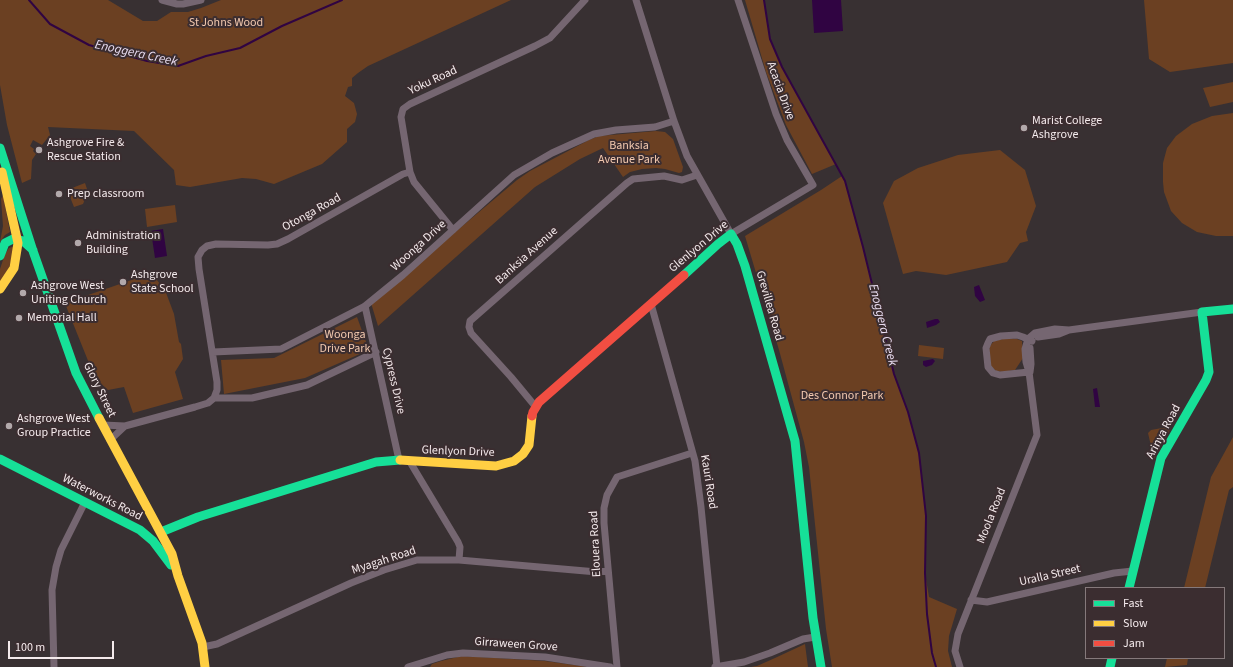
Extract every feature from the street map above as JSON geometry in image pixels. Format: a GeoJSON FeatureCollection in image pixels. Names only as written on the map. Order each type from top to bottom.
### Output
{"type":"FeatureCollection","features":[{"type":"Feature","properties":{"kind":"street"},"geometry":{"type":"LineString","coordinates":[[162,0],[177,4],[201,0]]}},
{"type":"Feature","properties":{"kind":"street","name":"Yoku Road"},"geometry":{"type":"LineString","coordinates":[[453,230],[414,182],[410,172],[401,117],[403,110],[410,104],[550,38],[586,0]]}},
{"type":"Feature","properties":{"kind":"street","name":"Grevillea Road"},"geometry":{"type":"LineString","coordinates":[[636,0],[674,121],[687,156],[737,244],[745,266],[795,441],[815,637]]}},
{"type":"Feature","properties":{"kind":"street","name":"Acacia Drive"},"geometry":{"type":"LineString","coordinates":[[738,0],[776,114],[787,140],[813,185]]}},
{"type":"Feature","properties":{"kind":"street","name":"Woonga Drive"},"geometry":{"type":"LineString","coordinates":[[213,352],[281,349],[365,306],[403,275],[514,175],[552,153],[594,134],[616,130],[655,127],[674,121]]}},
{"type":"Feature","properties":{"kind":"street"},"geometry":{"type":"LineString","coordinates":[[0,148],[33,251]]}},
{"type":"Feature","properties":{"kind":"street"},"geometry":{"type":"LineString","coordinates":[[0,163],[18,238],[18,251],[14,268],[0,289]]}},
{"type":"Feature","properties":{"kind":"street","name":"Otonga Road"},"geometry":{"type":"LineString","coordinates":[[213,352],[199,269],[198,257],[202,250],[207,246],[216,244],[278,244],[403,174],[410,172]]}},
{"type":"Feature","properties":{"kind":"street","name":"Banksia Avenue"},"geometry":{"type":"LineString","coordinates":[[535,406],[512,377],[471,333],[469,327],[470,322],[626,183],[633,179],[664,176],[682,180],[697,175]]}},
{"type":"Feature","properties":{"kind":"street","name":"Glenlyon Drive"},"geometry":{"type":"LineString","coordinates":[[151,538],[161,532],[198,517],[366,465],[384,461],[399,460],[410,462],[496,466],[514,461],[523,454],[529,445],[535,406],[731,234],[813,185]]}},
{"type":"Feature","properties":{"kind":"street"},"geometry":{"type":"LineString","coordinates":[[0,256],[5,243],[12,239],[18,238],[24,241],[33,251]]}},
{"type":"Feature","properties":{"kind":"street","name":"Glory Street"},"geometry":{"type":"LineString","coordinates":[[33,251],[76,373],[110,440],[161,532]]}},
{"type":"Feature","properties":{"kind":"street","name":"Kauri Road"},"geometry":{"type":"LineString","coordinates":[[651,304],[692,452],[699,483],[716,667]]}},
{"type":"Feature","properties":{"kind":"street","name":"Cypress Drive"},"geometry":{"type":"LineString","coordinates":[[365,306],[399,460]]}},
{"type":"Feature","properties":{"kind":"street"},"geometry":{"type":"LineString","coordinates":[[1030,372],[1000,375],[993,373],[988,367],[986,348],[990,339],[1001,336],[1018,335],[1030,340],[1035,334],[1040,332],[1061,328],[1069,330],[1233,308]]}},
{"type":"Feature","properties":{"kind":"street","name":"Arinya Road"},"geometry":{"type":"LineString","coordinates":[[1129,587],[1161,458],[1208,376],[1209,366],[1202,312]]}},
{"type":"Feature","properties":{"kind":"street","name":"Moola Road"},"geometry":{"type":"LineString","coordinates":[[960,667],[955,651],[956,641],[1036,437],[1037,430],[1030,372],[1026,362],[1025,349],[1030,340]]}},
{"type":"Feature","properties":{"kind":"street"},"geometry":{"type":"LineString","coordinates":[[213,352],[217,390],[214,398]]}},
{"type":"Feature","properties":{"kind":"street"},"geometry":{"type":"LineString","coordinates":[[103,425],[125,426],[195,407],[214,398],[252,398],[307,386],[376,352]]}},
{"type":"Feature","properties":{"kind":"street"},"geometry":{"type":"LineString","coordinates":[[110,440],[125,426]]}},
{"type":"Feature","properties":{"kind":"street","name":"Elouera Road"},"geometry":{"type":"LineString","coordinates":[[617,667],[604,523],[604,508],[607,495],[617,477],[692,452]]}},
{"type":"Feature","properties":{"kind":"street","name":"Waterworks Road"},"geometry":{"type":"LineString","coordinates":[[0,460],[140,530],[151,538],[178,576]]}},
{"type":"Feature","properties":{"kind":"street"},"geometry":{"type":"LineString","coordinates":[[121,460],[127,482],[141,510],[141,519],[130,524]]}},
{"type":"Feature","properties":{"kind":"street"},"geometry":{"type":"LineString","coordinates":[[410,462],[458,542],[460,547],[459,560]]}},
{"type":"Feature","properties":{"kind":"street"},"geometry":{"type":"LineString","coordinates":[[54,667],[52,590],[56,567],[61,550],[85,502]]}},
{"type":"Feature","properties":{"kind":"street","name":"Waterworks Road"},"geometry":{"type":"LineString","coordinates":[[161,532],[172,554],[178,576],[203,647],[205,667]]}},
{"type":"Feature","properties":{"kind":"street","name":"Myagah Road"},"geometry":{"type":"LineString","coordinates":[[203,647],[217,644],[313,600],[384,570],[417,560],[459,560],[597,572],[608,571]]}},
{"type":"Feature","properties":{"kind":"street","name":"Uralla Street"},"geometry":{"type":"LineString","coordinates":[[971,600],[976,602],[987,602],[1114,572],[1133,571]]}},
{"type":"Feature","properties":{"kind":"street"},"geometry":{"type":"LineString","coordinates":[[716,667],[744,662],[770,653],[802,639],[815,637],[821,667]]}},
{"type":"Feature","properties":{"kind":"street","name":"Girraween Grove"},"geometry":{"type":"LineString","coordinates":[[408,667],[422,665],[447,655],[463,653],[545,657],[610,667]]}},
{"type":"Feature","properties":{"kind":"green space","name":"St Johns Wood"},"geometry":{"type":"Polygon","coordinates":[[[0,0],[108,0],[143,21],[157,21],[171,12],[188,12],[221,0],[511,0],[368,66],[352,78],[352,86],[348,87],[345,96],[354,103],[357,114],[355,122],[347,129],[347,142],[322,164],[274,184],[256,179],[242,178],[190,187],[176,185],[174,170],[134,131],[48,127],[50,135],[42,145],[33,140],[30,146],[34,149],[33,151],[36,154],[32,160],[31,179],[22,183],[7,125],[0,85],[0,0]]]}},
{"type":"Feature","properties":{"kind":"green space"},"geometry":{"type":"Polygon","coordinates":[[[745,0],[764,0],[770,39],[782,67],[836,164],[812,174],[786,125],[766,72],[745,0]]]}},
{"type":"Feature","properties":{"kind":"green space"},"geometry":{"type":"Polygon","coordinates":[[[1144,0],[1233,0],[1233,63],[1170,72],[1149,59],[1144,0]]]}},
{"type":"Feature","properties":{"kind":"green space"},"geometry":{"type":"Polygon","coordinates":[[[1233,82],[1233,102],[1210,107],[1203,88],[1233,82]]]}},
{"type":"Feature","properties":{"kind":"green space"},"geometry":{"type":"Polygon","coordinates":[[[1233,113],[1233,236],[1216,236],[1197,232],[1182,223],[1171,211],[1164,192],[1163,163],[1167,148],[1176,136],[1192,124],[1212,116],[1233,113]]]}},
{"type":"Feature","properties":{"kind":"green space","name":"Banksia Avenue Park"},"geometry":{"type":"Polygon","coordinates":[[[656,131],[665,132],[673,139],[683,167],[682,172],[679,173],[656,168],[642,169],[630,172],[623,177],[603,148],[580,159],[535,187],[378,326],[371,303],[517,180],[530,171],[599,136],[656,131]]]}},
{"type":"Feature","properties":{"kind":"green space"},"geometry":{"type":"Polygon","coordinates":[[[1000,150],[1025,170],[1036,206],[1026,232],[1028,241],[1020,243],[1007,262],[946,275],[916,271],[903,274],[883,203],[894,181],[918,168],[958,155],[1000,150]]]}},
{"type":"Feature","properties":{"kind":"green space","name":"Des Connor Park"},"geometry":{"type":"Polygon","coordinates":[[[842,176],[845,181],[863,247],[894,374],[908,412],[919,453],[926,516],[925,573],[929,597],[957,609],[949,636],[948,651],[952,667],[832,667],[826,629],[809,467],[804,442],[779,350],[745,236],[842,176]]]}},
{"type":"Feature","properties":{"kind":"green space"},"geometry":{"type":"Polygon","coordinates":[[[85,183],[88,192],[83,204],[74,207],[70,197],[72,188],[85,183]]]}},
{"type":"Feature","properties":{"kind":"green space"},"geometry":{"type":"Polygon","coordinates":[[[3,195],[10,232],[5,235],[0,242],[3,226],[1,199],[3,195]]]}},
{"type":"Feature","properties":{"kind":"green space"},"geometry":{"type":"Polygon","coordinates":[[[175,205],[177,222],[147,227],[145,209],[175,205]]]}},
{"type":"Feature","properties":{"kind":"green space"},"geometry":{"type":"Polygon","coordinates":[[[15,246],[9,268],[0,283],[0,269],[5,254],[9,248],[15,246]]]}},
{"type":"Feature","properties":{"kind":"green space"},"geometry":{"type":"Polygon","coordinates":[[[152,274],[165,290],[174,314],[183,359],[175,372],[183,399],[133,413],[124,387],[108,390],[95,378],[66,306],[68,302],[152,274]]]}},
{"type":"Feature","properties":{"kind":"green space","name":"Woonga Drive Park"},"geometry":{"type":"Polygon","coordinates":[[[357,317],[369,350],[305,378],[224,394],[221,360],[274,358],[357,317]]]}},
{"type":"Feature","properties":{"kind":"green space"},"geometry":{"type":"Polygon","coordinates":[[[1007,338],[1022,341],[1023,358],[1015,370],[1002,372],[996,371],[991,366],[989,351],[990,346],[994,341],[1007,338]]]}},
{"type":"Feature","properties":{"kind":"green space"},"geometry":{"type":"Polygon","coordinates":[[[919,345],[944,348],[943,359],[918,356],[919,345]]]}},
{"type":"Feature","properties":{"kind":"green space"},"geometry":{"type":"Polygon","coordinates":[[[1171,428],[1154,459],[1148,433],[1151,430],[1171,428]]]}},
{"type":"Feature","properties":{"kind":"green space"},"geometry":{"type":"Polygon","coordinates":[[[1233,437],[1233,487],[1229,490],[1205,587],[1184,587],[1211,477],[1233,437]]]}},
{"type":"Feature","properties":{"kind":"green space"},"geometry":{"type":"Polygon","coordinates":[[[805,644],[808,667],[751,667],[757,666],[805,644]]]}},
{"type":"Feature","properties":{"kind":"green space"},"geometry":{"type":"Polygon","coordinates":[[[462,656],[545,661],[588,667],[430,667],[432,664],[462,656]]]}},
{"type":"Feature","properties":{"kind":"green space"},"geometry":{"type":"Polygon","coordinates":[[[1167,659],[1188,659],[1187,665],[1165,667],[1167,659]]]}},
{"type":"Feature","properties":{"kind":"shaded area"},"geometry":{"type":"Polygon","coordinates":[[[812,0],[841,0],[843,31],[814,33],[812,0]]]}},
{"type":"Feature","properties":{"kind":"shaded area"},"geometry":{"type":"Polygon","coordinates":[[[163,229],[167,256],[155,258],[151,231],[163,229]]]}},
{"type":"Feature","properties":{"kind":"shaded area"},"geometry":{"type":"Polygon","coordinates":[[[979,285],[985,300],[980,302],[975,296],[974,287],[979,285]]]}},
{"type":"Feature","properties":{"kind":"shaded area"},"geometry":{"type":"Polygon","coordinates":[[[938,319],[940,322],[927,328],[926,322],[938,319]]]}},
{"type":"Feature","properties":{"kind":"shaded area"},"geometry":{"type":"Polygon","coordinates":[[[933,359],[935,361],[932,365],[926,367],[923,365],[923,361],[933,359]]]}},
{"type":"Feature","properties":{"kind":"shaded area"},"geometry":{"type":"Polygon","coordinates":[[[1097,388],[1100,407],[1095,407],[1093,389],[1097,388]]]}},
{"type":"Feature","properties":{"kind":"waterway","name":"Enoggera Creek"},"geometry":{"type":"LineString","coordinates":[[29,0],[50,24],[89,45],[147,61],[178,66],[206,56],[240,48],[282,26],[342,0]]}},
{"type":"Feature","properties":{"kind":"waterway","name":"Enoggera Creek"},"geometry":{"type":"LineString","coordinates":[[764,0],[770,39],[782,67],[845,181],[863,247],[894,374],[908,412],[919,453],[926,516],[925,573],[927,614],[932,653],[936,667]]}},
{"type":"Feature","properties":{"kind":"traffic: fast"},"geometry":{"type":"LineString","coordinates":[[0,148],[33,251],[76,373],[99,418]]}},
{"type":"Feature","properties":{"kind":"traffic: fast"},"geometry":{"type":"LineString","coordinates":[[684,275],[731,234],[737,244],[745,266],[795,441],[813,618],[821,667]]}},
{"type":"Feature","properties":{"kind":"traffic: fast"},"geometry":{"type":"LineString","coordinates":[[0,256],[5,243],[13,239],[23,241],[33,250]]}},
{"type":"Feature","properties":{"kind":"traffic: fast"},"geometry":{"type":"LineString","coordinates":[[1129,587],[1161,458],[1206,380],[1209,372],[1202,312],[1233,309]]}},
{"type":"Feature","properties":{"kind":"traffic: fast"},"geometry":{"type":"LineString","coordinates":[[0,459],[140,530],[153,541],[171,565]]}},
{"type":"Feature","properties":{"kind":"traffic: fast"},"geometry":{"type":"LineString","coordinates":[[161,532],[198,517],[376,462],[400,460]]}},
{"type":"Feature","properties":{"kind":"traffic: fast"},"geometry":{"type":"LineString","coordinates":[[1110,667],[1112,659]]}},
{"type":"Feature","properties":{"kind":"traffic: slow"},"geometry":{"type":"LineString","coordinates":[[0,289],[14,268],[18,243],[2,172]]}},
{"type":"Feature","properties":{"kind":"traffic: slow"},"geometry":{"type":"LineString","coordinates":[[400,460],[496,466],[514,461],[523,454],[529,445],[532,416]]}},
{"type":"Feature","properties":{"kind":"traffic: slow"},"geometry":{"type":"LineString","coordinates":[[99,418],[172,554],[178,576],[202,643],[205,667]]}},
{"type":"Feature","properties":{"kind":"traffic: jam"},"geometry":{"type":"LineString","coordinates":[[532,416],[539,402],[684,275]]}},
{"type":"Feature","properties":{"kind":"place","name":"Marist College Ashgrove"},"geometry":{"type":"Point","coordinates":[1024,128]}},
{"type":"Feature","properties":{"kind":"place","name":"Ashgrove Fire & Rescue Station"},"geometry":{"type":"Point","coordinates":[39,150]}},
{"type":"Feature","properties":{"kind":"place","name":"Prep classroom"},"geometry":{"type":"Point","coordinates":[59,194]}},
{"type":"Feature","properties":{"kind":"place","name":"Administration Building"},"geometry":{"type":"Point","coordinates":[78,243]}},
{"type":"Feature","properties":{"kind":"place","name":"Ashgrove State School"},"geometry":{"type":"Point","coordinates":[123,282]}},
{"type":"Feature","properties":{"kind":"place","name":"Ashgrove West Uniting Church"},"geometry":{"type":"Point","coordinates":[23,293]}},
{"type":"Feature","properties":{"kind":"place","name":"Memorial Hall"},"geometry":{"type":"Point","coordinates":[19,318]}},
{"type":"Feature","properties":{"kind":"place","name":"Ashgrove West Group Practice"},"geometry":{"type":"Point","coordinates":[9,426]}}]}
